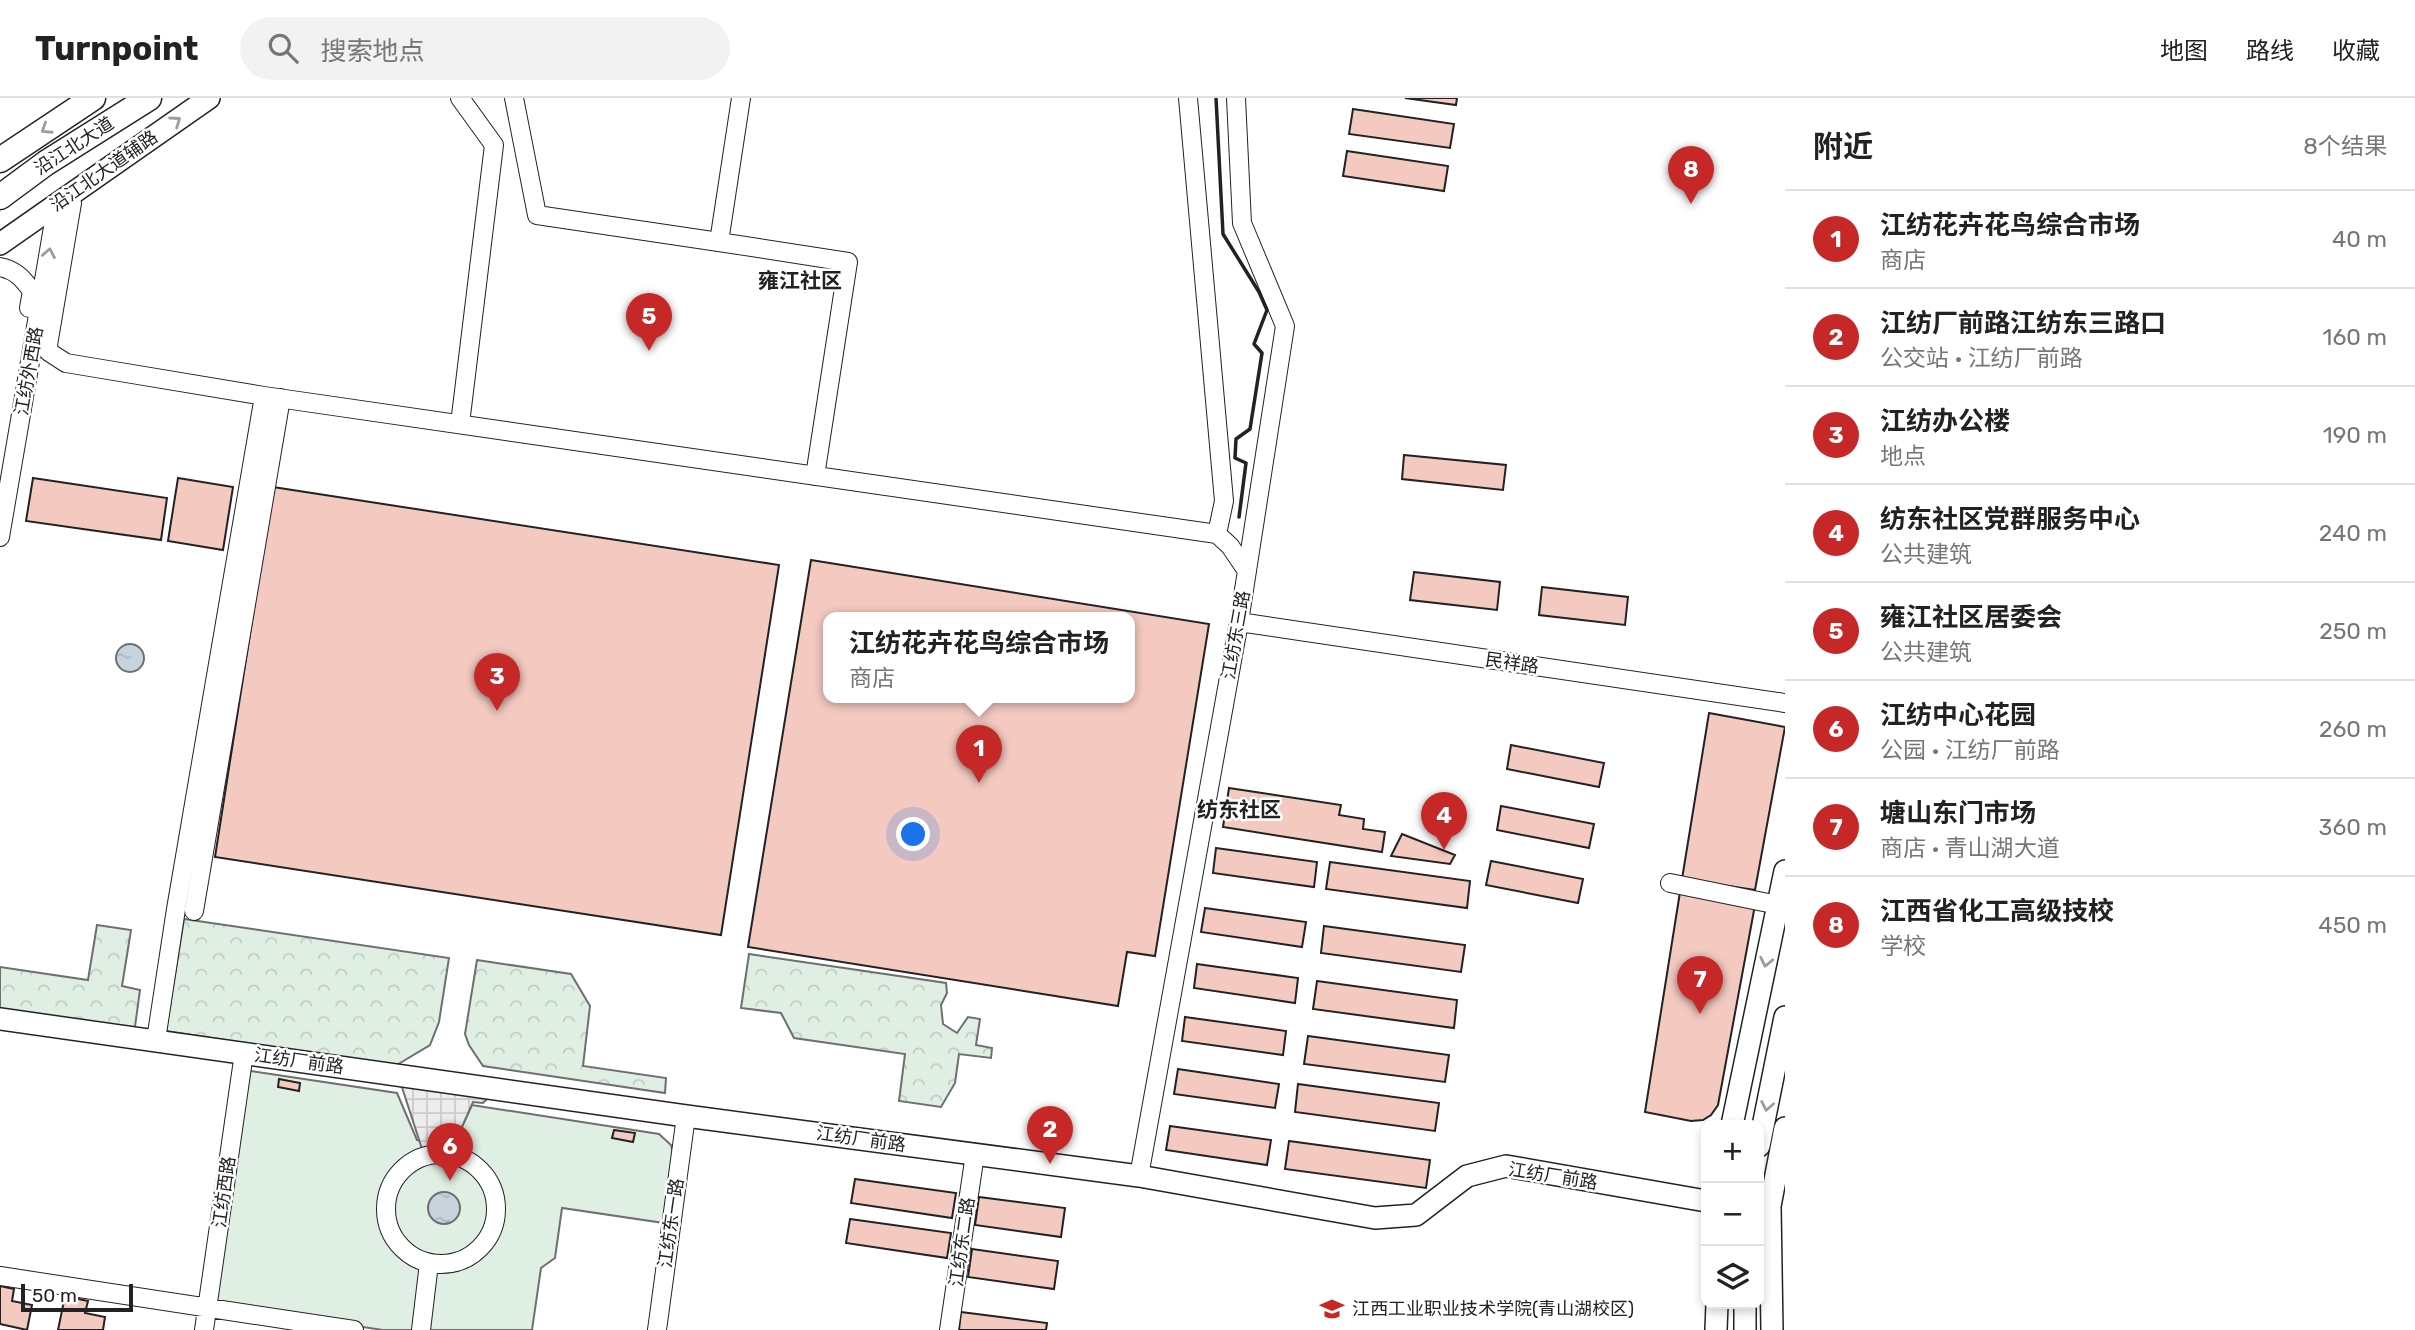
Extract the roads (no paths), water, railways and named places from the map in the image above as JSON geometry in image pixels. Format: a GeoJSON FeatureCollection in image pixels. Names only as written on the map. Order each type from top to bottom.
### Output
{"type":"FeatureCollection","features":[{"type":"Feature","properties":{"kind":"highway","name":"沿江北大道"},"geometry":{"type":"LineString","coordinates":[[0,160],[93,98]]}},
{"type":"Feature","properties":{"kind":"highway","name":"沿江北大道"},"geometry":{"type":"LineString","coordinates":[[0,197],[46,163],[149,98]]}},
{"type":"Feature","properties":{"kind":"main road","name":"沿江北大道辅路"},"geometry":{"type":"LineString","coordinates":[[0,244],[65,204],[209,98]]}},
{"type":"Feature","properties":{"kind":"main road"},"geometry":{"type":"LineString","coordinates":[[1733,1120],[1785,871]]}},
{"type":"Feature","properties":{"kind":"main road"},"geometry":{"type":"LineString","coordinates":[[1764,1121],[1785,1017]]}},
{"type":"Feature","properties":{"kind":"main road","name":"江纺厂前路"},"geometry":{"type":"LineString","coordinates":[[0,1019],[686,1116],[1139,1176],[1375,1218],[1416,1215],[1467,1176],[1506,1166],[1701,1200]]}},
{"type":"Feature","properties":{"kind":"main road"},"geometry":{"type":"LineString","coordinates":[[1772,1330],[1772,1197],[1785,1128]]}},
{"type":"Feature","properties":{"kind":"main road"},"geometry":{"type":"LineString","coordinates":[[1716,1330],[1717,1309]]}},
{"type":"Feature","properties":{"kind":"main road"},"geometry":{"type":"LineString","coordinates":[[1745,1309],[1745,1330]]}},
{"type":"Feature","properties":{"kind":"street"},"geometry":{"type":"LineString","coordinates":[[460,98],[495,145],[460,424]]}},
{"type":"Feature","properties":{"kind":"street"},"geometry":{"type":"LineString","coordinates":[[514,98],[537,215],[848,262],[815,476]]}},
{"type":"Feature","properties":{"kind":"street"},"geometry":{"type":"LineString","coordinates":[[719,242],[741,98]]}},
{"type":"Feature","properties":{"kind":"street"},"geometry":{"type":"LineString","coordinates":[[1188,98],[1224,501],[1217,534]]}},
{"type":"Feature","properties":{"kind":"street","name":"江纺东三路"},"geometry":{"type":"LineString","coordinates":[[1139,1176],[1240,617],[1285,326],[1242,223],[1236,98]]}},
{"type":"Feature","properties":{"kind":"street"},"geometry":{"type":"LineString","coordinates":[[65,204],[49,352],[66,363],[273,397],[1217,534],[1230,546],[1247,571]]}},
{"type":"Feature","properties":{"kind":"street","name":"江纺外西路"},"geometry":{"type":"LineString","coordinates":[[0,475],[65,204]]}},
{"type":"Feature","properties":{"kind":"street","name":"江纺外西路"},"geometry":{"type":"LineString","coordinates":[[0,267],[10,269],[22,278],[32,291],[8,438],[0,537]]}},
{"type":"Feature","properties":{"kind":"street"},"geometry":{"type":"LineString","coordinates":[[194,911],[273,397]]}},
{"type":"Feature","properties":{"kind":"street"},"geometry":{"type":"LineString","coordinates":[[156,1040],[176,909],[273,397]]}},
{"type":"Feature","properties":{"kind":"street","name":"民祥路"},"geometry":{"type":"LineString","coordinates":[[1240,617],[1785,695]]}},
{"type":"Feature","properties":{"kind":"street","name":"民祥路"},"geometry":{"type":"LineString","coordinates":[[1240,617],[1785,704]]}},
{"type":"Feature","properties":{"kind":"street"},"geometry":{"type":"LineString","coordinates":[[1670,883],[1778,905]]}},
{"type":"Feature","properties":{"kind":"street","name":"江纺西路"},"geometry":{"type":"LineString","coordinates":[[204,1330],[244,1053]]}},
{"type":"Feature","properties":{"kind":"street","name":"江纺东一路"},"geometry":{"type":"LineString","coordinates":[[657,1330],[686,1116]]}},
{"type":"Feature","properties":{"kind":"street"},"geometry":{"type":"LineString","coordinates":[[442,1153],[461,1156],[477,1165],[489,1179],[496,1196],[497,1215],[492,1233],[481,1248],[466,1259],[448,1264],[429,1263],[412,1256],[398,1244],[389,1229],[385,1211],[387,1193],[395,1177],[408,1164],[424,1155],[442,1153]]}},
{"type":"Feature","properties":{"kind":"street","name":"江纺东二路"},"geometry":{"type":"LineString","coordinates":[[949,1330],[975,1154]]}},
{"type":"Feature","properties":{"kind":"street"},"geometry":{"type":"LineString","coordinates":[[421,1330],[429,1263]]}},
{"type":"Feature","properties":{"kind":"street"},"geometry":{"type":"LineString","coordinates":[[0,1276],[354,1330]]}},
{"type":"Feature","properties":{"kind":"water"},"geometry":{"type":"Polygon","coordinates":[[[130,644],[140,648],[144,658],[140,668],[130,672],[120,668],[116,658],[120,648],[130,644]]]}},
{"type":"Feature","properties":{"kind":"water"},"geometry":{"type":"Polygon","coordinates":[[[444,1192],[455,1197],[460,1208],[455,1219],[444,1224],[433,1219],[428,1208],[433,1197],[444,1192]]]}},
{"type":"Feature","properties":{"kind":"place","name":"江西省化工高级技校"},"geometry":{"type":"Point","coordinates":[1691,204]}},
{"type":"Feature","properties":{"kind":"place","name":"雍江社区居委会"},"geometry":{"type":"Point","coordinates":[649,351]}},
{"type":"Feature","properties":{"kind":"place","name":"江纺办公楼"},"geometry":{"type":"Point","coordinates":[497,711]}},
{"type":"Feature","properties":{"kind":"place","name":"江纺花卉花鸟综合市场"},"geometry":{"type":"Point","coordinates":[979,783]}},
{"type":"Feature","properties":{"kind":"place","name":"纺东社区党群服务中心"},"geometry":{"type":"Point","coordinates":[1444,850]}},
{"type":"Feature","properties":{"kind":"place","name":"塘山东门市场"},"geometry":{"type":"Point","coordinates":[1700,1014]}},
{"type":"Feature","properties":{"kind":"place","name":"江纺厂前路江纺东三路口"},"geometry":{"type":"Point","coordinates":[1050,1164]}},
{"type":"Feature","properties":{"kind":"place","name":"江纺中心花园"},"geometry":{"type":"Point","coordinates":[450,1181]}},
{"type":"Feature","properties":{"kind":"place","name":"江西工业职业技术学院(青山湖校区)"},"geometry":{"type":"Point","coordinates":[1332,1309]}},
{"type":"Feature","properties":{"kind":"district","name":"雍江社区"},"geometry":{"type":"Point","coordinates":[800,281]}},
{"type":"Feature","properties":{"kind":"district","name":"纺东社区"},"geometry":{"type":"Point","coordinates":[1239,810]}}]}
